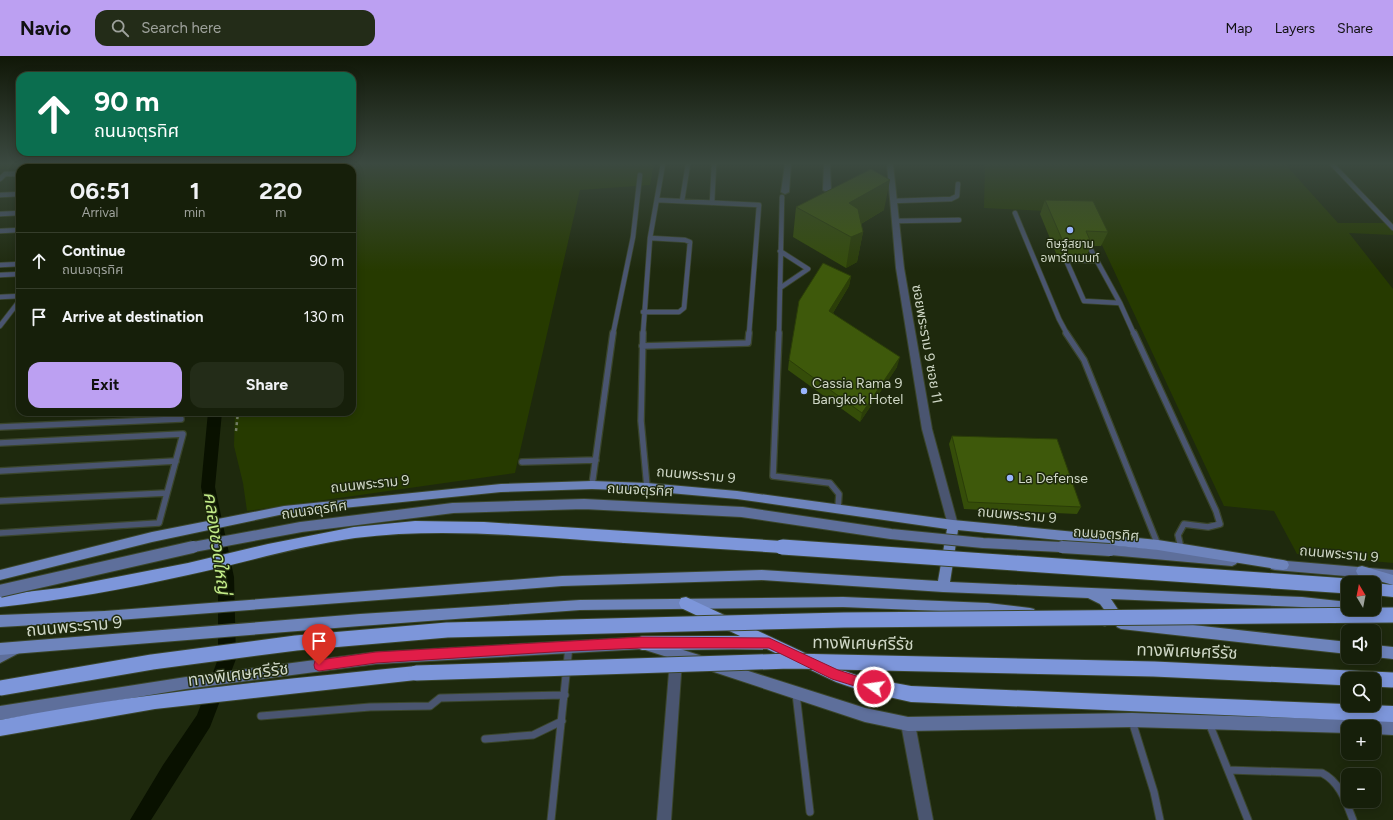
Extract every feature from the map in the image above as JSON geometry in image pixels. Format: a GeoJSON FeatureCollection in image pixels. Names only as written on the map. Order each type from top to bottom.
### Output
{"type":"FeatureCollection","features":[{"type":"Feature","properties":{"kind":"highway"},"geometry":{"type":"LineString","coordinates":[[0,602],[60,594],[188,569],[268,550],[354,533],[415,527],[484,528],[1341,585]]}},
{"type":"Feature","properties":{"kind":"highway"},"geometry":{"type":"LineString","coordinates":[[1381,590],[1393,591]]}},
{"type":"Feature","properties":{"kind":"highway"},"geometry":{"type":"LineString","coordinates":[[686,603],[836,675],[862,684],[911,694],[1393,714]]}},
{"type":"Feature","properties":{"kind":"highway","name":"ทางพิเศษศรีรัช"},"geometry":{"type":"LineString","coordinates":[[0,688],[159,661],[296,643],[447,630],[844,620],[1393,614]]}},
{"type":"Feature","properties":{"kind":"highway"},"geometry":{"type":"LineString","coordinates":[[642,643],[769,643]]}},
{"type":"Feature","properties":{"kind":"highway","name":"ทางพิเศษศรีรัช"},"geometry":{"type":"LineString","coordinates":[[0,728],[42,719],[234,692],[416,673],[790,661],[1154,669],[1393,680]]}},
{"type":"Feature","properties":{"kind":"main road","name":"ถนนพระราม 9"},"geometry":{"type":"LineString","coordinates":[[0,576],[152,537],[284,510],[372,499],[502,488],[592,485],[647,487],[737,495],[953,525],[1158,545],[1283,565],[1393,575]]}},
{"type":"Feature","properties":{"kind":"main road","name":"ถนนจตุรทิศ"},"geometry":{"type":"LineString","coordinates":[[0,591],[179,550],[301,526],[460,507],[584,504],[742,512],[891,534],[982,543],[1110,550],[1283,565]]}},
{"type":"Feature","properties":{"kind":"main road"},"geometry":{"type":"LineString","coordinates":[[943,587],[953,525]]}},
{"type":"Feature","properties":{"kind":"main road"},"geometry":{"type":"LineString","coordinates":[[1362,571],[1393,580]]}},
{"type":"Feature","properties":{"kind":"main road","name":"ถนนพระราม 9"},"geometry":{"type":"LineString","coordinates":[[0,621],[105,616],[562,581],[762,575],[943,587],[1302,602],[1341,606]]}},
{"type":"Feature","properties":{"kind":"main road"},"geometry":{"type":"LineString","coordinates":[[1082,593],[1104,600],[1110,605],[1113,611],[1111,615],[1108,619],[1100,621]]}},
{"type":"Feature","properties":{"kind":"main road"},"geometry":{"type":"LineString","coordinates":[[0,595],[60,594]]}},
{"type":"Feature","properties":{"kind":"main road","name":"ถนนพระราม 9"},"geometry":{"type":"LineString","coordinates":[[0,649],[15,649],[360,620],[580,605],[842,602],[988,608],[1341,647]]}},
{"type":"Feature","properties":{"kind":"main road"},"geometry":{"type":"LineString","coordinates":[[1381,610],[1393,611]]}},
{"type":"Feature","properties":{"kind":"main road"},"geometry":{"type":"LineString","coordinates":[[0,713],[186,683],[376,658],[642,643],[796,693],[865,714],[908,724],[1132,720],[1341,726]]}},
{"type":"Feature","properties":{"kind":"main road"},"geometry":{"type":"LineString","coordinates":[[0,657],[15,649]]}},
{"type":"Feature","properties":{"kind":"main road"},"geometry":{"type":"LineString","coordinates":[[1381,651],[1393,652]]}},
{"type":"Feature","properties":{"kind":"main road"},"geometry":{"type":"LineString","coordinates":[[1381,727],[1393,728]]}},
{"type":"Feature","properties":{"kind":"street","name":"ซอยพระราม 9 ซอย 11"},"geometry":{"type":"LineString","coordinates":[[893,201],[900,268],[927,429],[953,525]]}},
{"type":"Feature","properties":{"kind":"street"},"geometry":{"type":"LineString","coordinates":[[664,820],[676,654]]}},
{"type":"Feature","properties":{"kind":"street"},"geometry":{"type":"LineString","coordinates":[[908,724],[926,820]]}},
{"type":"Feature","properties":{"kind":"lane"},"geometry":{"type":"LineString","coordinates":[[592,485],[612,337],[633,237],[637,200]]}},
{"type":"Feature","properties":{"kind":"lane"},"geometry":{"type":"LineString","coordinates":[[642,346],[748,343],[759,205],[657,200],[650,238],[643,312],[642,346],[641,421],[647,487]]}},
{"type":"Feature","properties":{"kind":"lane"},"geometry":{"type":"LineString","coordinates":[[783,200],[773,476],[830,483],[840,494],[838,508]]}},
{"type":"Feature","properties":{"kind":"lane"},"geometry":{"type":"LineString","coordinates":[[893,201],[932,200]]}},
{"type":"Feature","properties":{"kind":"lane"},"geometry":{"type":"LineString","coordinates":[[1366,200],[1393,228]]}},
{"type":"Feature","properties":{"kind":"lane"},"geometry":{"type":"LineString","coordinates":[[0,214],[16,213]]}},
{"type":"Feature","properties":{"kind":"lane"},"geometry":{"type":"LineString","coordinates":[[1015,213],[1065,332],[1073,341],[1084,360],[1158,545]]}},
{"type":"Feature","properties":{"kind":"lane"},"geometry":{"type":"LineString","coordinates":[[895,221],[959,220]]}},
{"type":"Feature","properties":{"kind":"lane"},"geometry":{"type":"LineString","coordinates":[[0,231],[16,230]]}},
{"type":"Feature","properties":{"kind":"lane"},"geometry":{"type":"LineString","coordinates":[[643,312],[679,312],[684,308],[690,242],[686,240],[650,238]]}},
{"type":"Feature","properties":{"kind":"lane"},"geometry":{"type":"LineString","coordinates":[[1090,248],[1120,303],[1216,511],[1220,524],[1208,527],[1184,524],[1178,530],[1176,535],[1181,548]]}},
{"type":"Feature","properties":{"kind":"lane"},"geometry":{"type":"LineString","coordinates":[[780,251],[808,269],[780,288]]}},
{"type":"Feature","properties":{"kind":"lane"},"geometry":{"type":"LineString","coordinates":[[1097,261],[1066,260],[1084,301],[1120,303]]}},
{"type":"Feature","properties":{"kind":"lane"},"geometry":{"type":"LineString","coordinates":[[0,265],[16,264]]}},
{"type":"Feature","properties":{"kind":"lane"},"geometry":{"type":"LineString","coordinates":[[0,275],[16,274]]}},
{"type":"Feature","properties":{"kind":"lane"},"geometry":{"type":"LineString","coordinates":[[0,297],[16,296]]}},
{"type":"Feature","properties":{"kind":"lane"},"geometry":{"type":"LineString","coordinates":[[0,326],[16,305]]}},
{"type":"Feature","properties":{"kind":"lane"},"geometry":{"type":"LineString","coordinates":[[0,427],[182,419]]}},
{"type":"Feature","properties":{"kind":"lane"},"geometry":{"type":"LineString","coordinates":[[0,443],[184,434],[159,523],[0,533]]}},
{"type":"Feature","properties":{"kind":"lane"},"geometry":{"type":"LineString","coordinates":[[522,462],[596,460]]}},
{"type":"Feature","properties":{"kind":"lane"},"geometry":{"type":"LineString","coordinates":[[0,471],[176,461]]}},
{"type":"Feature","properties":{"kind":"lane"},"geometry":{"type":"LineString","coordinates":[[0,501],[167,493]]}},
{"type":"Feature","properties":{"kind":"lane"},"geometry":{"type":"LineString","coordinates":[[551,820],[569,646]]}},
{"type":"Feature","properties":{"kind":"lane"},"geometry":{"type":"LineString","coordinates":[[796,693],[810,812]]}},
{"type":"Feature","properties":{"kind":"lane"},"geometry":{"type":"LineString","coordinates":[[261,716],[370,707],[430,706],[440,698],[564,695]]}},
{"type":"Feature","properties":{"kind":"lane"},"geometry":{"type":"LineString","coordinates":[[1132,720],[1154,792],[1160,820]]}},
{"type":"Feature","properties":{"kind":"lane"},"geometry":{"type":"LineString","coordinates":[[485,738],[533,735],[562,721]]}},
{"type":"Feature","properties":{"kind":"lane"},"geometry":{"type":"LineString","coordinates":[[1209,723],[1248,820]]}},
{"type":"Feature","properties":{"kind":"lane"},"geometry":{"type":"LineString","coordinates":[[1228,770],[1322,773],[1330,776],[1336,784],[1353,820]]}},
{"type":"Feature","properties":{"kind":"path"},"geometry":{"type":"LineString","coordinates":[[236,431],[238,416]]}},
{"type":"Feature","properties":{"kind":"green space"},"geometry":{"type":"Polygon","coordinates":[[[356,200],[578,200],[515,473],[247,511],[243,483],[234,446],[235,416],[356,416],[356,200]]]}},
{"type":"Feature","properties":{"kind":"green space"},"geometry":{"type":"Polygon","coordinates":[[[984,200],[1317,200],[1338,223],[1386,223],[1393,230],[1393,235],[1349,233],[1393,289],[1393,563],[1297,554],[1274,511],[1224,506],[1087,213],[984,208],[984,200]]]}},
{"type":"Feature","properties":{"kind":"building"},"geometry":{"type":"Polygon","coordinates":[[[810,200],[855,200],[849,203],[858,209],[863,232],[851,237],[796,207],[810,200]]]}},
{"type":"Feature","properties":{"kind":"building"},"geometry":{"type":"Polygon","coordinates":[[[1045,200],[1093,201],[1108,232],[1086,231],[1092,245],[1064,244],[1045,200]]]}},
{"type":"Feature","properties":{"kind":"building"},"geometry":{"type":"Polygon","coordinates":[[[823,263],[851,276],[829,311],[900,357],[862,413],[789,360],[799,301],[823,263]]]}},
{"type":"Feature","properties":{"kind":"building","name":"La Defense"},"geometry":{"type":"Polygon","coordinates":[[[952,436],[1057,439],[1081,507],[968,502],[952,436]]]}},
{"type":"Feature","properties":{"kind":"waterway","name":"คลองชวดใหญ่"},"geometry":{"type":"LineString","coordinates":[[140,820],[204,721],[227,659],[226,577],[208,487],[215,416]]}},
{"type":"Feature","properties":{"kind":"place","name":"ดิษฐ์สยาม อพาร์ทเมนท์"},"geometry":{"type":"Point","coordinates":[1070,230]}},
{"type":"Feature","properties":{"kind":"place","name":"Cassia Rama 9 Bangkok Hotel"},"geometry":{"type":"Point","coordinates":[804,391]}},
{"type":"Feature","properties":{"kind":"place","name":"La Defense"},"geometry":{"type":"Point","coordinates":[1010,478]}},
{"type":"Feature","properties":{"kind":"route"},"geometry":{"type":"LineString","coordinates":[[319,665],[376,658],[569,646],[642,643],[769,643],[836,675],[874,687]]}}]}
